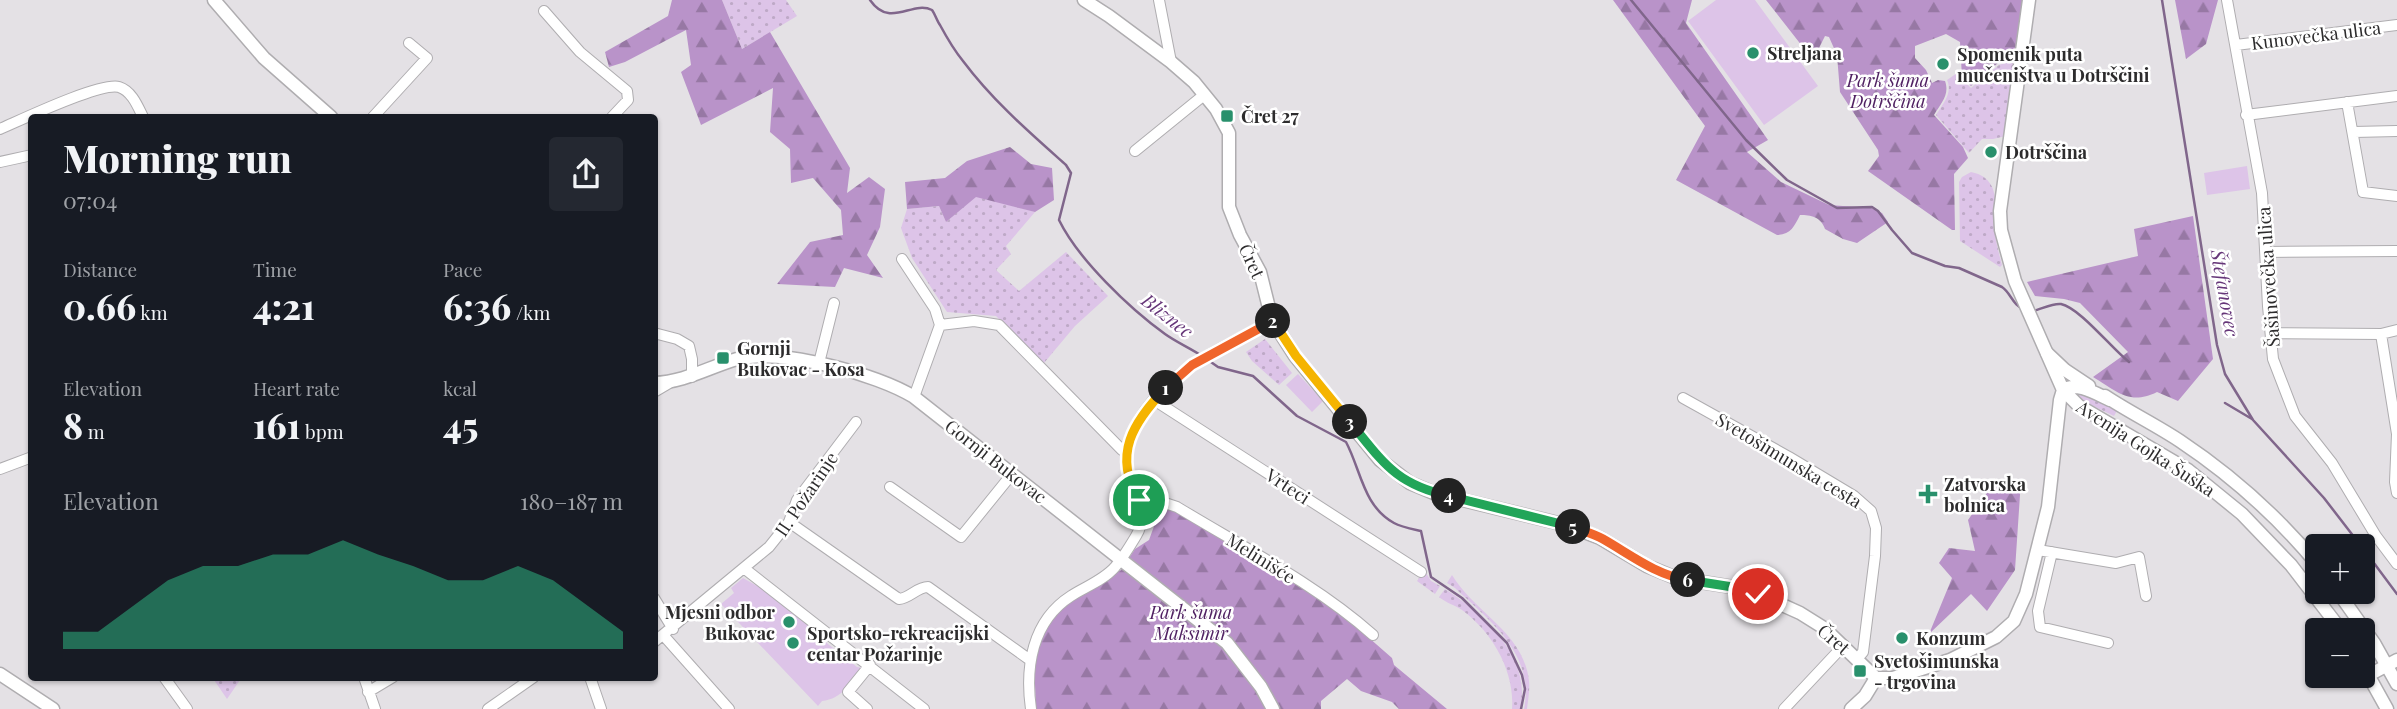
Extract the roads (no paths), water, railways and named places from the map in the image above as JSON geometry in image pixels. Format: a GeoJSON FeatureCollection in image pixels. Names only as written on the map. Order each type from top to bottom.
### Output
{"type":"FeatureCollection","features":[{"type":"Feature","properties":{"kind":"street"},"geometry":{"type":"LineString","coordinates":[[214,0],[264,58],[328,114]]}},
{"type":"Feature","properties":{"kind":"street","name":"Čret"},"geometry":{"type":"LineString","coordinates":[[1084,0],[1171,62],[1216,109],[1229,132],[1229,207],[1240,235],[1260,272],[1272,320],[1296,356],[1380,460],[1410,483],[1434,493],[1566,525],[1600,538],[1647,566],[1676,578],[1739,588],[1758,594],[1800,613],[1824,628],[1876,678]]}},
{"type":"Feature","properties":{"kind":"street"},"geometry":{"type":"LineString","coordinates":[[1159,0],[1171,62]]}},
{"type":"Feature","properties":{"kind":"street"},"geometry":{"type":"LineString","coordinates":[[1851,709],[1865,696],[1876,678],[1893,678],[1951,660],[2006,629],[2021,607],[2038,550],[2052,489],[2063,390],[2006,254],[2000,211],[2029,0]]}},
{"type":"Feature","properties":{"kind":"street","name":"Šašinovečka ulica"},"geometry":{"type":"LineString","coordinates":[[2227,0],[2262,193],[2273,359],[2295,416],[2332,463],[2376,536],[2397,564]]}},
{"type":"Feature","properties":{"kind":"street"},"geometry":{"type":"LineString","coordinates":[[544,11],[580,52],[626,91],[628,100],[615,114]]}},
{"type":"Feature","properties":{"kind":"street","name":"Kunovečka ulica"},"geometry":{"type":"LineString","coordinates":[[2236,45],[2397,25]]}},
{"type":"Feature","properties":{"kind":"street"},"geometry":{"type":"LineString","coordinates":[[376,114],[426,58],[410,43]]}},
{"type":"Feature","properties":{"kind":"street"},"geometry":{"type":"LineString","coordinates":[[34,114],[66,100],[102,89],[119,87],[135,101],[141,114]]}},
{"type":"Feature","properties":{"kind":"street"},"geometry":{"type":"LineString","coordinates":[[1136,151],[1204,94]]}},
{"type":"Feature","properties":{"kind":"street"},"geometry":{"type":"LineString","coordinates":[[2246,115],[2397,96]]}},
{"type":"Feature","properties":{"kind":"street"},"geometry":{"type":"LineString","coordinates":[[2347,102],[2363,192],[2397,196]]}},
{"type":"Feature","properties":{"kind":"street"},"geometry":{"type":"LineString","coordinates":[[0,129],[28,117]]}},
{"type":"Feature","properties":{"kind":"street"},"geometry":{"type":"LineString","coordinates":[[2354,132],[2397,131]]}},
{"type":"Feature","properties":{"kind":"street"},"geometry":{"type":"LineString","coordinates":[[0,162],[28,156]]}},
{"type":"Feature","properties":{"kind":"street"},"geometry":{"type":"LineString","coordinates":[[2266,252],[2397,251]]}},
{"type":"Feature","properties":{"kind":"street"},"geometry":{"type":"LineString","coordinates":[[902,259],[935,309],[940,325],[914,397]]}},
{"type":"Feature","properties":{"kind":"street"},"geometry":{"type":"LineString","coordinates":[[819,363],[834,303]]}},
{"type":"Feature","properties":{"kind":"street"},"geometry":{"type":"LineString","coordinates":[[1031,709],[1030,660],[1034,642],[1052,614],[1068,598],[1114,569],[1140,527],[1142,509],[1129,479],[1127,451],[1137,423],[1154,400],[1192,365],[1239,341],[1272,320]]}},
{"type":"Feature","properties":{"kind":"street"},"geometry":{"type":"LineString","coordinates":[[940,325],[974,321],[999,326],[1122,450],[1127,451]]}},
{"type":"Feature","properties":{"kind":"street"},"geometry":{"type":"LineString","coordinates":[[2271,333],[2381,334],[2397,330]]}},
{"type":"Feature","properties":{"kind":"street"},"geometry":{"type":"LineString","coordinates":[[658,334],[677,339],[689,346],[692,377]]}},
{"type":"Feature","properties":{"kind":"street"},"geometry":{"type":"LineString","coordinates":[[2381,334],[2396,434],[2397,493]]}},
{"type":"Feature","properties":{"kind":"street","name":"Avenija Gojka Šuška"},"geometry":{"type":"LineString","coordinates":[[2047,353],[2065,370],[2110,400],[2211,462],[2286,529],[2305,551]]}},
{"type":"Feature","properties":{"kind":"street","name":"Gornji Bukovac"},"geometry":{"type":"LineString","coordinates":[[658,383],[692,377],[744,358],[819,363],[895,385],[1122,558],[1227,643],[1261,687],[1273,709]]}},
{"type":"Feature","properties":{"kind":"street"},"geometry":{"type":"LineString","coordinates":[[658,390],[671,382]]}},
{"type":"Feature","properties":{"kind":"street"},"geometry":{"type":"LineString","coordinates":[[2063,390],[2076,387],[2110,400]]}},
{"type":"Feature","properties":{"kind":"street","name":"Avenija Gojka Šuška"},"geometry":{"type":"LineString","coordinates":[[2063,390],[2079,406],[2188,471],[2228,502],[2291,565],[2332,618]]}},
{"type":"Feature","properties":{"kind":"street","name":"Svetošimunska cesta"},"geometry":{"type":"LineString","coordinates":[[1683,398],[1854,496],[1871,511],[1876,528],[1875,556],[1863,652],[1857,659]]}},
{"type":"Feature","properties":{"kind":"street","name":"Vrteci"},"geometry":{"type":"LineString","coordinates":[[1154,400],[1421,572]]}},
{"type":"Feature","properties":{"kind":"street","name":"II. Požarinje"},"geometry":{"type":"LineString","coordinates":[[658,640],[769,547],[789,522],[797,500],[856,422]]}},
{"type":"Feature","properties":{"kind":"street"},"geometry":{"type":"LineString","coordinates":[[0,469],[28,458]]}},
{"type":"Feature","properties":{"kind":"street"},"geometry":{"type":"LineString","coordinates":[[890,487],[961,537],[1012,474]]}},
{"type":"Feature","properties":{"kind":"street","name":"Melinišće"},"geometry":{"type":"LineString","coordinates":[[1142,509],[1159,501],[1177,507],[1318,594],[1373,635]]}},
{"type":"Feature","properties":{"kind":"street"},"geometry":{"type":"LineString","coordinates":[[789,522],[899,599],[921,587],[930,588],[1030,660]]}},
{"type":"Feature","properties":{"kind":"street"},"geometry":{"type":"LineString","coordinates":[[2038,550],[2116,563],[2139,557],[2146,596]]}},
{"type":"Feature","properties":{"kind":"street"},"geometry":{"type":"LineString","coordinates":[[2052,552],[2038,611],[2040,627],[2108,643]]}},
{"type":"Feature","properties":{"kind":"street"},"geometry":{"type":"LineString","coordinates":[[745,569],[924,709]]}},
{"type":"Feature","properties":{"kind":"street"},"geometry":{"type":"LineString","coordinates":[[2347,604],[2392,663],[2397,684]]}},
{"type":"Feature","properties":{"kind":"street"},"geometry":{"type":"LineString","coordinates":[[658,605],[673,629]]}},
{"type":"Feature","properties":{"kind":"street"},"geometry":{"type":"LineString","coordinates":[[664,636],[729,709]]}},
{"type":"Feature","properties":{"kind":"street"},"geometry":{"type":"LineString","coordinates":[[1784,709],[1844,645]]}},
{"type":"Feature","properties":{"kind":"street"},"geometry":{"type":"LineString","coordinates":[[2375,668],[2392,663]]}},
{"type":"Feature","properties":{"kind":"street"},"geometry":{"type":"LineString","coordinates":[[867,709],[848,692],[870,665]]}},
{"type":"Feature","properties":{"kind":"street"},"geometry":{"type":"LineString","coordinates":[[0,674],[53,709]]}},
{"type":"Feature","properties":{"kind":"street"},"geometry":{"type":"LineString","coordinates":[[167,681],[187,709]]}},
{"type":"Feature","properties":{"kind":"street"},"geometry":{"type":"LineString","coordinates":[[365,681],[375,709]]}},
{"type":"Feature","properties":{"kind":"street"},"geometry":{"type":"LineString","coordinates":[[368,692],[386,681]]}},
{"type":"Feature","properties":{"kind":"street"},"geometry":{"type":"LineString","coordinates":[[488,709],[528,681]]}},
{"type":"Feature","properties":{"kind":"street"},"geometry":{"type":"LineString","coordinates":[[591,681],[601,709]]}},
{"type":"Feature","properties":{"kind":"street"},"geometry":{"type":"LineString","coordinates":[[2375,688],[2386,709]]}},
{"type":"Feature","properties":{"kind":"waterway","name":"Bliznec"},"geometry":{"type":"LineString","coordinates":[[870,0],[885,12],[917,8],[932,10],[954,48],[975,76],[1071,173],[1059,220],[1079,251],[1136,311],[1165,334],[1202,356]]}},
{"type":"Feature","properties":{"kind":"waterway"},"geometry":{"type":"LineString","coordinates":[[1631,0],[1746,140],[1787,180],[1837,208],[1872,207],[1912,253],[1945,266],[1959,268],[2002,287],[2017,305],[2024,309]]}},
{"type":"Feature","properties":{"kind":"waterway","name":"Štefanovec"},"geometry":{"type":"LineString","coordinates":[[2162,0],[2217,345],[2225,374],[2253,420],[2324,498],[2352,534]]}},
{"type":"Feature","properties":{"kind":"waterway"},"geometry":{"type":"LineString","coordinates":[[2033,311],[2058,304],[2069,307],[2129,362]]}},
{"type":"Feature","properties":{"kind":"waterway","name":"Bliznec"},"geometry":{"type":"LineString","coordinates":[[1208,360],[1218,367],[1253,376],[1297,416],[1346,442],[1364,487],[1376,507],[1394,523],[1421,531],[1431,577],[1462,598],[1507,643],[1522,675],[1525,689],[1521,709]]}},
{"type":"Feature","properties":{"kind":"waterway"},"geometry":{"type":"LineString","coordinates":[[2225,403],[2252,419]]}},
{"type":"Feature","properties":{"kind":"waterway","name":"Štefanovec"},"geometry":{"type":"LineString","coordinates":[[2375,564],[2397,594]]}},
{"type":"Feature","properties":{"kind":"place","name":"Streljana"},"geometry":{"type":"Point","coordinates":[1753,53]}},
{"type":"Feature","properties":{"kind":"place","name":"Spomenik puta mučeništva u Dotrščini"},"geometry":{"type":"Point","coordinates":[1943,64]}},
{"type":"Feature","properties":{"kind":"place","name":"Čret 27"},"geometry":{"type":"Point","coordinates":[1227,116]}},
{"type":"Feature","properties":{"kind":"place","name":"Dotrščina"},"geometry":{"type":"Point","coordinates":[1991,152]}},
{"type":"Feature","properties":{"kind":"place","name":"Gornji Bukovac - Kosa"},"geometry":{"type":"Point","coordinates":[723,358]}},
{"type":"Feature","properties":{"kind":"place","name":"Zatvorska bolnica"},"geometry":{"type":"Point","coordinates":[1928,494]}},
{"type":"Feature","properties":{"kind":"place","name":"Mjesni odbor Bukovac"},"geometry":{"type":"Point","coordinates":[789,622]}},
{"type":"Feature","properties":{"kind":"place","name":"Konzum"},"geometry":{"type":"Point","coordinates":[1902,638]}},
{"type":"Feature","properties":{"kind":"place","name":"Sportsko-rekreacijski centar Požarinje"},"geometry":{"type":"Point","coordinates":[793,643]}},
{"type":"Feature","properties":{"kind":"place","name":"Svetošimunska - trgovina"},"geometry":{"type":"Point","coordinates":[1860,671]}},
{"type":"Feature","properties":{"kind":"park label","name":"Park šuma Dotrščina"},"geometry":{"type":"Point","coordinates":[1888,90]}},
{"type":"Feature","properties":{"kind":"park label","name":"Park šuma Maksimir"},"geometry":{"type":"Point","coordinates":[1191,622]}}]}
